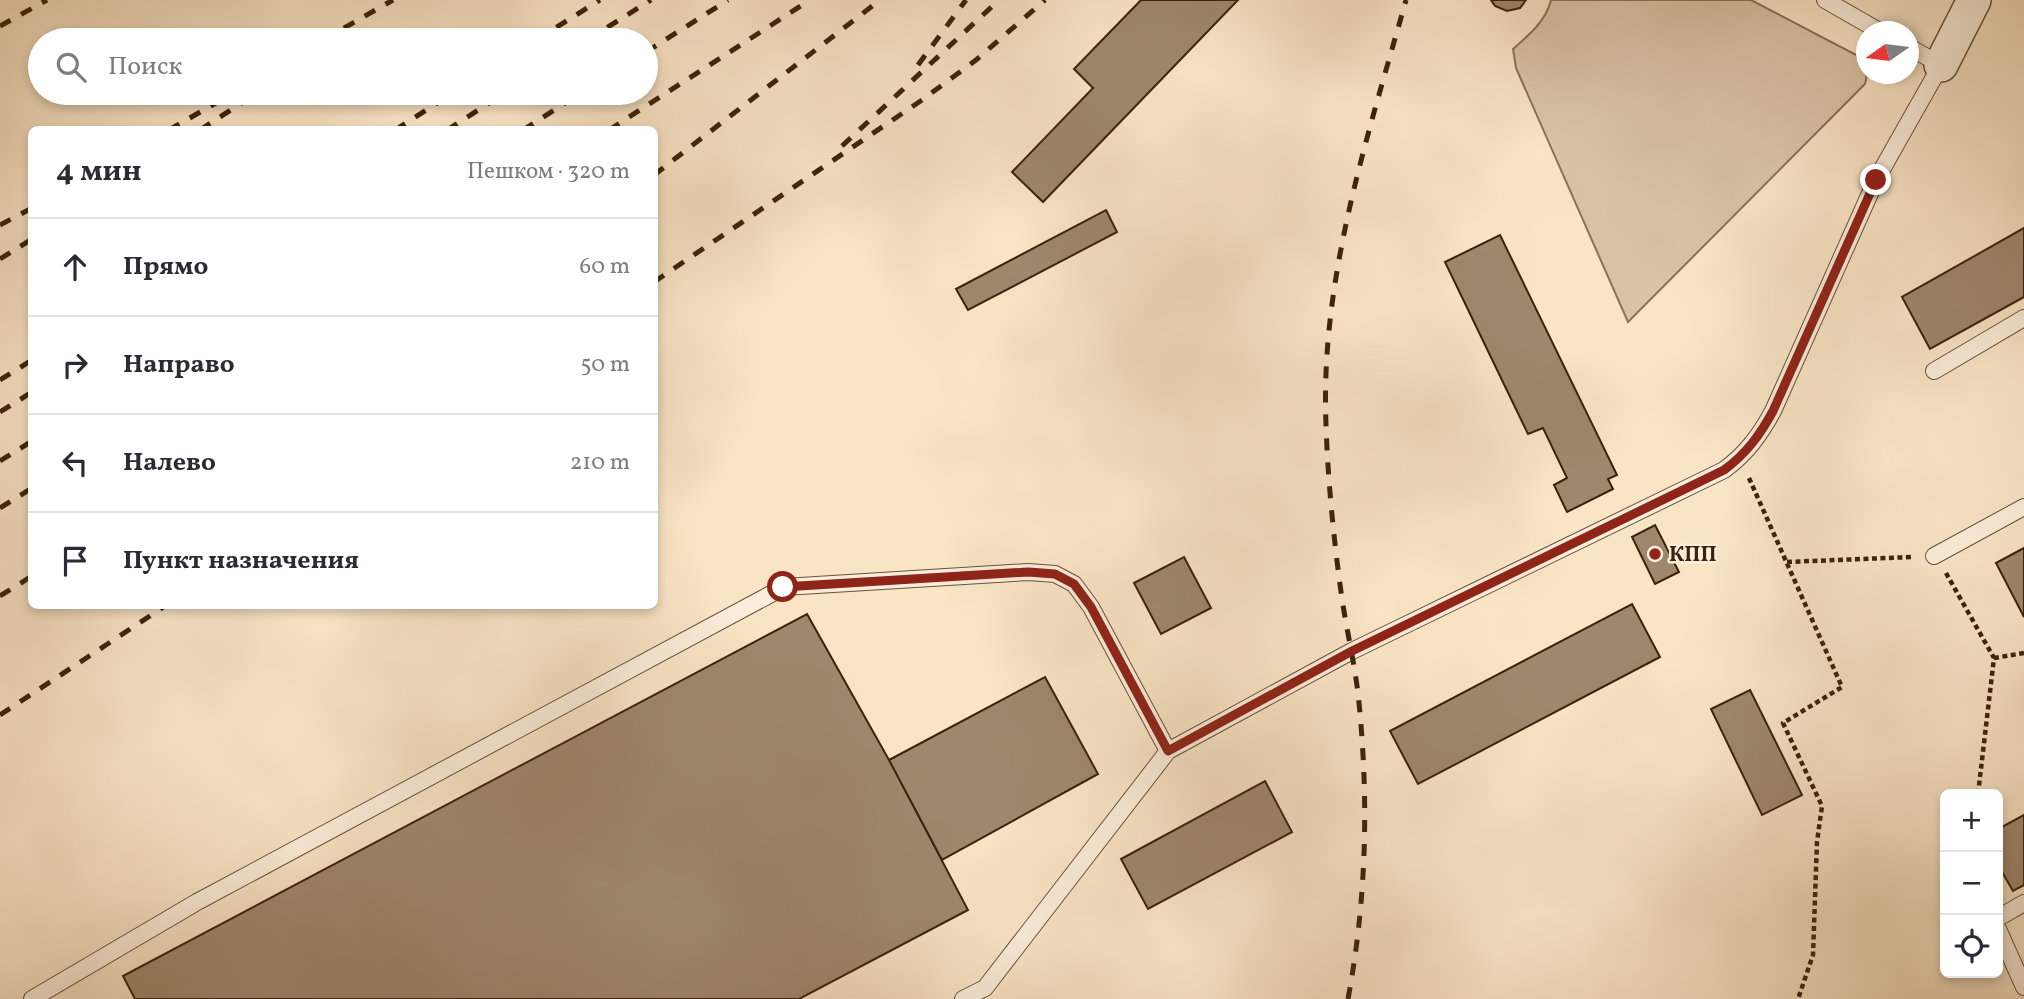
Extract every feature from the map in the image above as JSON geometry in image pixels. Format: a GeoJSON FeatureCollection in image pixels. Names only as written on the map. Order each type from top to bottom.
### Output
{"type":"FeatureCollection","features":[{"type":"Feature","properties":{"kind":"street"},"geometry":{"type":"LineString","coordinates":[[1941,65],[1974,0]]}},
{"type":"Feature","properties":{"kind":"lane"},"geometry":{"type":"LineString","coordinates":[[1825,0],[1862,21]]}},
{"type":"Feature","properties":{"kind":"lane"},"geometry":{"type":"LineString","coordinates":[[962,999],[985,988],[1168,751],[1352,651],[1724,470],[1741,458],[1761,434],[1876,180],[1941,65],[1919,53]]}},
{"type":"Feature","properties":{"kind":"lane"},"geometry":{"type":"LineString","coordinates":[[1934,371],[2024,318]]}},
{"type":"Feature","properties":{"kind":"lane"},"geometry":{"type":"LineString","coordinates":[[1934,556],[2024,507]]}},
{"type":"Feature","properties":{"kind":"lane"},"geometry":{"type":"LineString","coordinates":[[32,999],[197,902],[783,587],[1028,572],[1055,574],[1074,584],[1091,607],[1168,751]]}},
{"type":"Feature","properties":{"kind":"lane"},"geometry":{"type":"LineString","coordinates":[[2003,915],[2024,902]]}},
{"type":"Feature","properties":{"kind":"lane"},"geometry":{"type":"LineString","coordinates":[[2003,940],[2024,987]]}},
{"type":"Feature","properties":{"kind":"path"},"geometry":{"type":"LineString","coordinates":[[1741,458],[1842,687],[1783,723],[1822,806],[1817,842],[1813,955],[1798,999]]}},
{"type":"Feature","properties":{"kind":"path"},"geometry":{"type":"LineString","coordinates":[[1787,562],[1934,556],[1950,579],[1994,659],[1979,789]]}},
{"type":"Feature","properties":{"kind":"path"},"geometry":{"type":"LineString","coordinates":[[1994,659],[2024,653]]}},
{"type":"Feature","properties":{"kind":"shaded area"},"geometry":{"type":"Polygon","coordinates":[[[1551,0],[1751,0],[1856,55],[1856,84],[1865,84],[1628,322],[1516,68],[1513,49],[1531,33],[1549,8],[1551,0]]]}},
{"type":"Feature","properties":{"kind":"building"},"geometry":{"type":"Polygon","coordinates":[[[1141,0],[1238,0],[1043,202],[1012,172],[1093,88],[1074,69],[1141,0]]]}},
{"type":"Feature","properties":{"kind":"building"},"geometry":{"type":"Polygon","coordinates":[[[1491,0],[1526,0],[1520,8],[1507,11],[1495,6],[1491,0]]]}},
{"type":"Feature","properties":{"kind":"building"},"geometry":{"type":"Polygon","coordinates":[[[1106,210],[1117,232],[968,310],[956,289],[1106,210]]]}},
{"type":"Feature","properties":{"kind":"building"},"geometry":{"type":"Polygon","coordinates":[[[2024,228],[2024,297],[1930,349],[1902,297],[2024,228]]]}},
{"type":"Feature","properties":{"kind":"building"},"geometry":{"type":"Polygon","coordinates":[[[1500,235],[1617,475],[1608,479],[1613,489],[1567,512],[1554,485],[1567,478],[1543,428],[1528,434],[1445,262],[1500,235]]]}},
{"type":"Feature","properties":{"kind":"building","name":"КПП"},"geometry":{"type":"Polygon","coordinates":[[[1655,525],[1679,572],[1655,584],[1632,537],[1655,525]]]}},
{"type":"Feature","properties":{"kind":"building"},"geometry":{"type":"Polygon","coordinates":[[[2024,548],[2024,617],[1996,563],[2024,548]]]}},
{"type":"Feature","properties":{"kind":"building"},"geometry":{"type":"Polygon","coordinates":[[[1184,557],[1211,608],[1161,634],[1134,583],[1184,557]]]}},
{"type":"Feature","properties":{"kind":"building"},"geometry":{"type":"Polygon","coordinates":[[[1632,604],[1660,657],[1418,784],[1390,731],[1632,604]]]}},
{"type":"Feature","properties":{"kind":"building"},"geometry":{"type":"Polygon","coordinates":[[[807,614],[889,760],[968,910],[799,999],[135,999],[123,976],[807,614]]]}},
{"type":"Feature","properties":{"kind":"building"},"geometry":{"type":"Polygon","coordinates":[[[1045,677],[1098,774],[942,860],[889,760],[1045,677]]]}},
{"type":"Feature","properties":{"kind":"building"},"geometry":{"type":"Polygon","coordinates":[[[1750,690],[1802,795],[1762,815],[1711,709],[1750,690]]]}},
{"type":"Feature","properties":{"kind":"building"},"geometry":{"type":"Polygon","coordinates":[[[1265,781],[1292,832],[1148,909],[1121,859],[1265,781]]]}},
{"type":"Feature","properties":{"kind":"building"},"geometry":{"type":"Polygon","coordinates":[[[2024,815],[2024,885],[2013,891],[2003,874],[2003,826],[2024,815]]]}},
{"type":"Feature","properties":{"kind":"railway"},"geometry":{"type":"LineString","coordinates":[[0,26],[47,0]]}},
{"type":"Feature","properties":{"kind":"railway"},"geometry":{"type":"LineString","coordinates":[[344,28],[393,0]]}},
{"type":"Feature","properties":{"kind":"railway"},"geometry":{"type":"LineString","coordinates":[[555,28],[600,0]]}},
{"type":"Feature","properties":{"kind":"railway"},"geometry":{"type":"LineString","coordinates":[[606,28],[651,0]]}},
{"type":"Feature","properties":{"kind":"railway"},"geometry":{"type":"LineString","coordinates":[[658,44],[728,0]]}},
{"type":"Feature","properties":{"kind":"railway"},"geometry":{"type":"LineString","coordinates":[[658,98],[810,0]]}},
{"type":"Feature","properties":{"kind":"railway"},"geometry":{"type":"LineString","coordinates":[[658,172],[880,0]]}},
{"type":"Feature","properties":{"kind":"railway"},"geometry":{"type":"LineString","coordinates":[[918,65],[966,0]]}},
{"type":"Feature","properties":{"kind":"railway"},"geometry":{"type":"LineString","coordinates":[[842,146],[999,0]]}},
{"type":"Feature","properties":{"kind":"railway"},"geometry":{"type":"LineString","coordinates":[[658,279],[922,100],[976,60],[1045,0]]}},
{"type":"Feature","properties":{"kind":"railway"},"geometry":{"type":"LineString","coordinates":[[1348,999],[1362,885],[1364,770],[1358,693],[1342,599],[1332,512],[1326,425],[1326,371],[1330,317],[1349,210],[1406,0]]}},
{"type":"Feature","properties":{"kind":"railway"},"geometry":{"type":"LineString","coordinates":[[176,126],[212,105]]}},
{"type":"Feature","properties":{"kind":"railway"},"geometry":{"type":"LineString","coordinates":[[206,126],[239,105]]}},
{"type":"Feature","properties":{"kind":"railway"},"geometry":{"type":"LineString","coordinates":[[401,126],[434,105]]}},
{"type":"Feature","properties":{"kind":"railway"},"geometry":{"type":"LineString","coordinates":[[453,126],[486,105]]}},
{"type":"Feature","properties":{"kind":"railway"},"geometry":{"type":"LineString","coordinates":[[529,126],[562,105]]}},
{"type":"Feature","properties":{"kind":"railway"},"geometry":{"type":"LineString","coordinates":[[615,126],[648,105]]}},
{"type":"Feature","properties":{"kind":"railway"},"geometry":{"type":"LineString","coordinates":[[0,225],[28,210]]}},
{"type":"Feature","properties":{"kind":"railway"},"geometry":{"type":"LineString","coordinates":[[0,259],[28,242]]}},
{"type":"Feature","properties":{"kind":"railway"},"geometry":{"type":"LineString","coordinates":[[0,380],[28,362]]}},
{"type":"Feature","properties":{"kind":"railway"},"geometry":{"type":"LineString","coordinates":[[0,412],[28,394]]}},
{"type":"Feature","properties":{"kind":"railway"},"geometry":{"type":"LineString","coordinates":[[0,461],[28,444]]}},
{"type":"Feature","properties":{"kind":"railway"},"geometry":{"type":"LineString","coordinates":[[0,508],[28,490]]}},
{"type":"Feature","properties":{"kind":"railway"},"geometry":{"type":"LineString","coordinates":[[0,596],[28,578]]}},
{"type":"Feature","properties":{"kind":"railway"},"geometry":{"type":"LineString","coordinates":[[0,715],[160,609]]}},
{"type":"Feature","properties":{"kind":"place","name":"КПП"},"geometry":{"type":"Point","coordinates":[1655,554]}},
{"type":"Feature","properties":{"kind":"route"},"geometry":{"type":"LineString","coordinates":[[783,587],[1028,572],[1055,574],[1074,584],[1091,607],[1168,751],[1352,651],[1724,470],[1741,458],[1761,434],[1773,411],[1876,180]]}}]}
